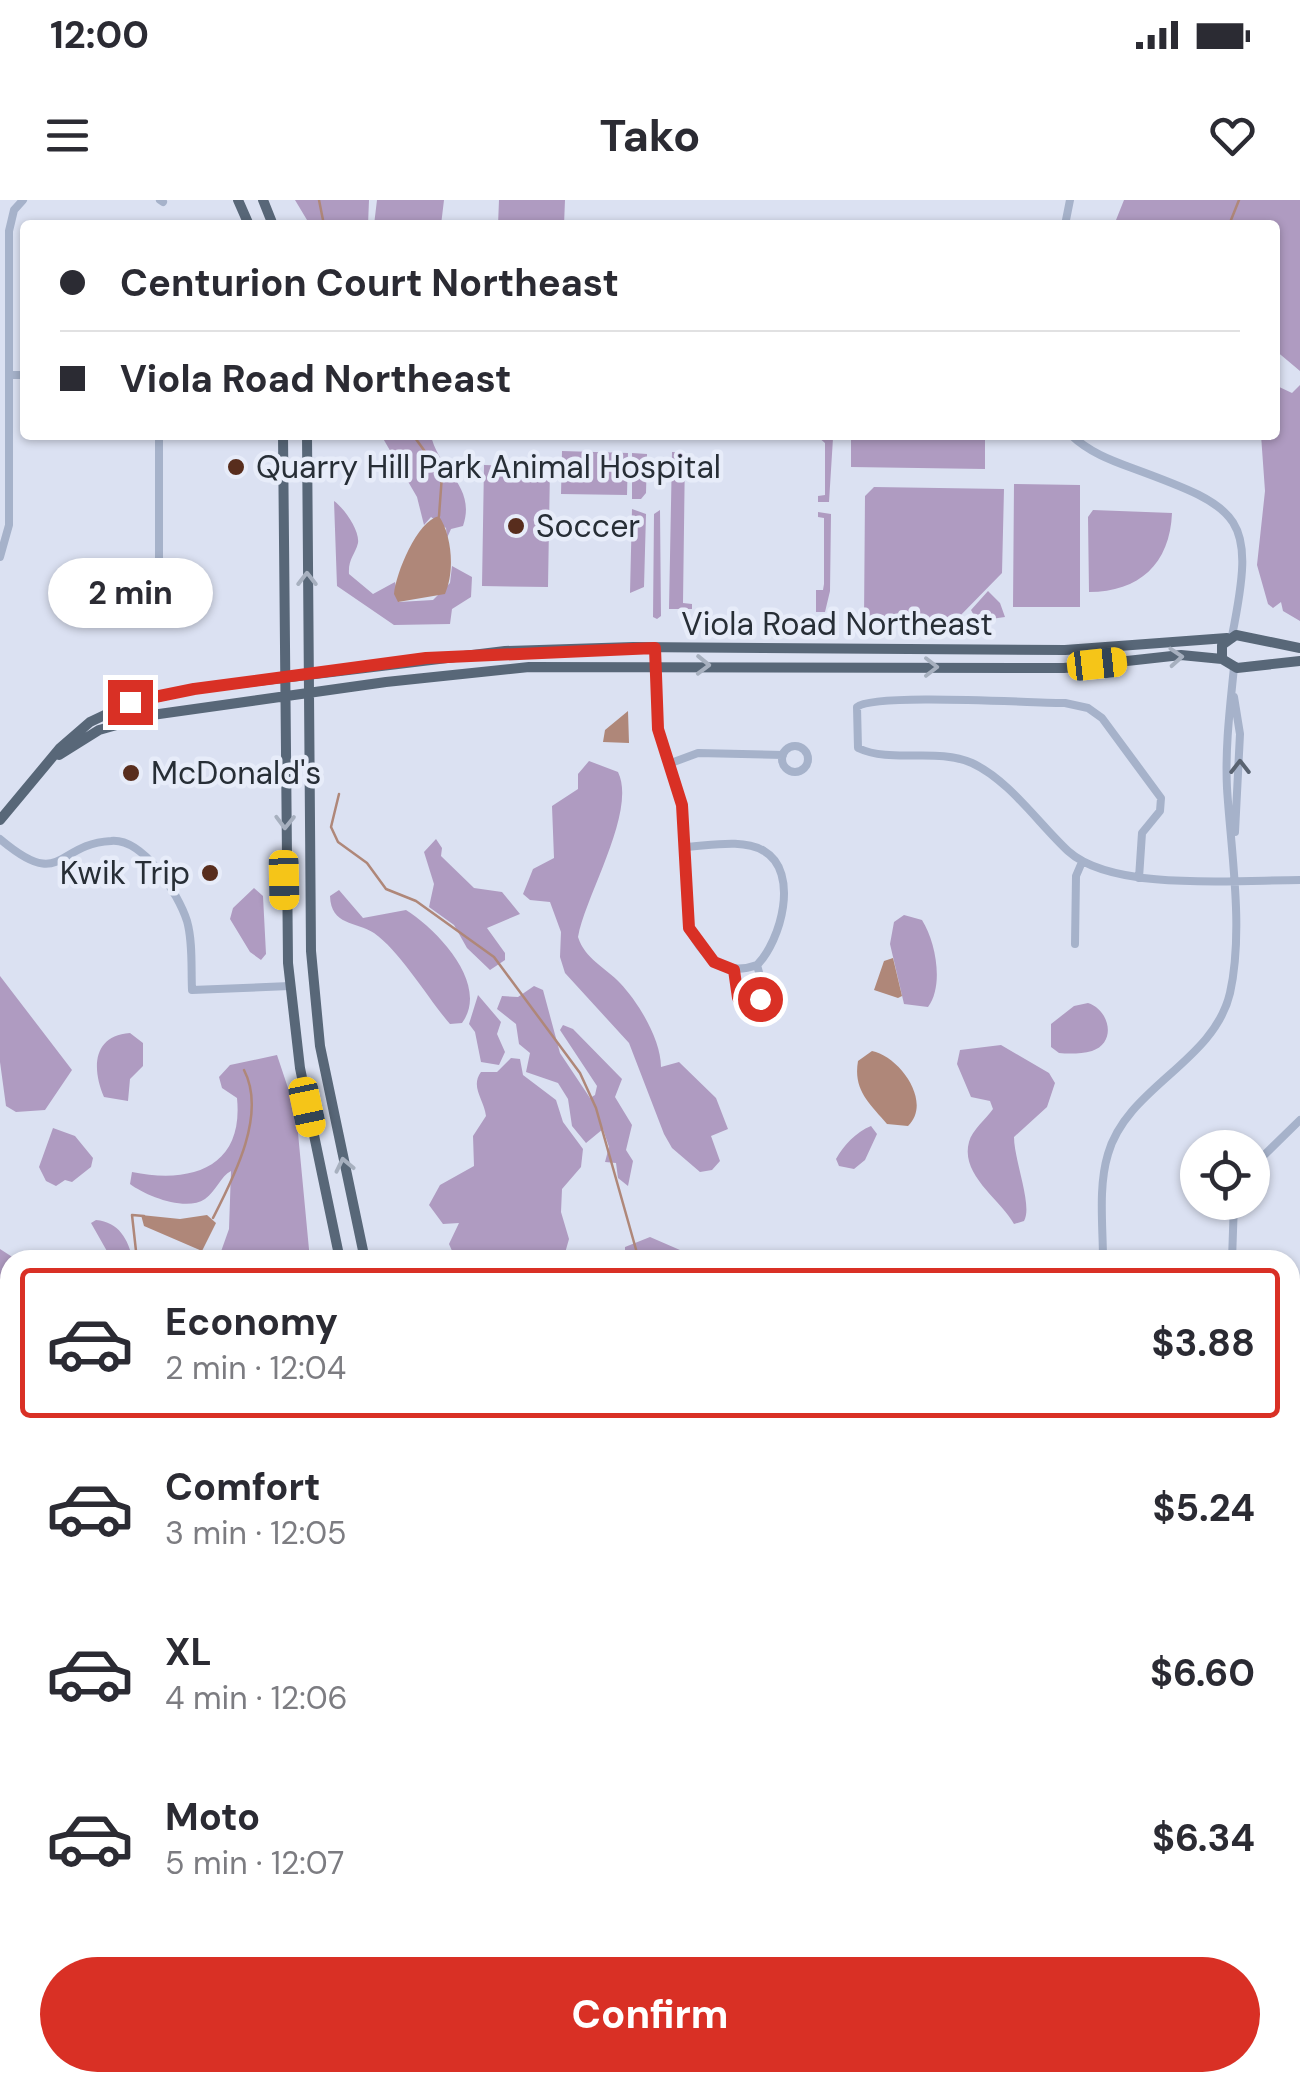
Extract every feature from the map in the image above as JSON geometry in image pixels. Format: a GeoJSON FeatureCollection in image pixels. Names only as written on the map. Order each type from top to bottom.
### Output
{"type":"FeatureCollection","features":[{"type":"Feature","properties":{"kind":"main road"},"geometry":{"type":"LineString","coordinates":[[283,440],[285,901],[290,986],[300,1068],[338,1250]]}},
{"type":"Feature","properties":{"kind":"main road"},"geometry":{"type":"LineString","coordinates":[[307,440],[313,976],[331,1107],[363,1250]]}},
{"type":"Feature","properties":{"kind":"main road"},"geometry":{"type":"LineString","coordinates":[[1300,648],[1230,637],[1220,650],[1222,658],[1238,667],[1300,661]]}},
{"type":"Feature","properties":{"kind":"main road","name":"Viola Road Northeast"},"geometry":{"type":"LineString","coordinates":[[0,820],[75,733],[130,702],[284,677],[504,651],[1065,650],[1230,637]]}},
{"type":"Feature","properties":{"kind":"main road"},"geometry":{"type":"LineString","coordinates":[[1238,667],[1252,653],[1247,640]]}},
{"type":"Feature","properties":{"kind":"main road","name":"Viola Road Northeast"},"geometry":{"type":"LineString","coordinates":[[50,761],[84,738],[130,720],[284,695],[512,668],[655,664],[1064,668],[1180,655],[1222,658]]}},
{"type":"Feature","properties":{"kind":"street"},"geometry":{"type":"LineString","coordinates":[[0,558],[9,525],[9,231],[14,210],[22,200]]}},
{"type":"Feature","properties":{"kind":"street"},"geometry":{"type":"LineString","coordinates":[[10,375],[20,375]]}},
{"type":"Feature","properties":{"kind":"street"},"geometry":{"type":"LineString","coordinates":[[159,440],[159,590]]}},
{"type":"Feature","properties":{"kind":"street"},"geometry":{"type":"LineString","coordinates":[[1079,440],[1107,459],[1201,494],[1228,513],[1238,530],[1244,556],[1230,637]]}},
{"type":"Feature","properties":{"kind":"street"},"geometry":{"type":"LineString","coordinates":[[655,648],[658,729],[682,805],[689,928],[714,962],[734,970],[757,965]]}},
{"type":"Feature","properties":{"kind":"street"},"geometry":{"type":"LineString","coordinates":[[1103,1250],[1105,1166],[1113,1140],[1127,1117],[1207,1037],[1230,996],[1240,734],[1233,693],[1238,667]]}},
{"type":"Feature","properties":{"kind":"street"},"geometry":{"type":"LineString","coordinates":[[1139,878],[1142,834],[1160,811],[1161,798],[1092,710],[1065,704],[896,701],[866,701],[857,706],[858,748],[949,756],[973,763],[1082,862],[1111,874],[1139,878],[1300,880]]}},
{"type":"Feature","properties":{"kind":"street"},"geometry":{"type":"LineString","coordinates":[[671,763],[713,752],[783,755]]}},
{"type":"Feature","properties":{"kind":"street"},"geometry":{"type":"LineString","coordinates":[[0,839],[26,860],[40,865],[57,863],[108,841],[131,844],[183,911],[192,990],[290,986]]}},
{"type":"Feature","properties":{"kind":"street"},"geometry":{"type":"LineString","coordinates":[[685,847],[750,846],[774,859],[780,870],[780,924],[757,965],[764,991],[752,1004],[738,998],[734,970]]}},
{"type":"Feature","properties":{"kind":"street"},"geometry":{"type":"LineString","coordinates":[[1075,944],[1076,876],[1082,862]]}},
{"type":"Feature","properties":{"kind":"street"},"geometry":{"type":"LineString","coordinates":[[1270,1149],[1300,1120]]}},
{"type":"Feature","properties":{"kind":"street"},"geometry":{"type":"LineString","coordinates":[[1232,1250],[1233,1220]]}},
{"type":"Feature","properties":{"kind":"shaded area"},"geometry":{"type":"Polygon","coordinates":[[[295,200],[369,200],[368,220],[307,220],[295,200]]]}},
{"type":"Feature","properties":{"kind":"shaded area"},"geometry":{"type":"Polygon","coordinates":[[[377,200],[444,200],[442,220],[375,220],[377,200]]]}},
{"type":"Feature","properties":{"kind":"shaded area"},"geometry":{"type":"Polygon","coordinates":[[[499,200],[565,200],[564,220],[498,220],[499,200]]]}},
{"type":"Feature","properties":{"kind":"shaded area"},"geometry":{"type":"Polygon","coordinates":[[[1124,200],[1300,200],[1300,371],[1280,354],[1280,220],[1116,220],[1124,200]]]}},
{"type":"Feature","properties":{"kind":"shaded area"},"geometry":{"type":"Polygon","coordinates":[[[1300,385],[1300,621],[1283,611],[1281,602],[1273,608],[1268,604],[1257,565],[1265,491],[1261,440],[1280,440],[1280,387],[1292,393],[1300,385]]]}},
{"type":"Feature","properties":{"kind":"shaded area"},"geometry":{"type":"Polygon","coordinates":[[[384,440],[433,440],[465,499],[463,526],[451,529],[447,538],[446,528],[431,517],[424,525],[417,497],[384,440]]]}},
{"type":"Feature","properties":{"kind":"shaded area"},"geometry":{"type":"Polygon","coordinates":[[[822,440],[833,440],[829,502],[818,502],[818,496],[825,495],[825,443],[822,440]]]}},
{"type":"Feature","properties":{"kind":"shaded area"},"geometry":{"type":"Polygon","coordinates":[[[851,440],[985,440],[985,469],[851,467],[851,440]]]}},
{"type":"Feature","properties":{"kind":"shaded area"},"geometry":{"type":"Polygon","coordinates":[[[562,451],[628,453],[627,495],[561,494],[562,451]]]}},
{"type":"Feature","properties":{"kind":"shaded area"},"geometry":{"type":"Polygon","coordinates":[[[672,452],[685,452],[683,603],[692,604],[692,609],[669,609],[672,452]]]}},
{"type":"Feature","properties":{"kind":"shaded area"},"geometry":{"type":"Polygon","coordinates":[[[632,453],[647,454],[646,493],[641,499],[632,499],[632,453]]]}},
{"type":"Feature","properties":{"kind":"shaded area","name":"Soccer"},"geometry":{"type":"Polygon","coordinates":[[[484,465],[550,467],[548,587],[482,586],[484,465]]]}},
{"type":"Feature","properties":{"kind":"shaded area"},"geometry":{"type":"Polygon","coordinates":[[[1014,484],[1080,485],[1080,607],[1013,607],[1014,484]]]}},
{"type":"Feature","properties":{"kind":"shaded area"},"geometry":{"type":"Polygon","coordinates":[[[874,487],[1004,489],[1002,573],[955,621],[864,620],[865,496],[874,487]]]}},
{"type":"Feature","properties":{"kind":"shaded area"},"geometry":{"type":"Polygon","coordinates":[[[334,501],[350,519],[358,538],[349,574],[373,594],[395,582],[399,602],[433,600],[450,583],[452,566],[472,577],[471,597],[452,609],[450,624],[394,625],[337,586],[334,501]]]}},
{"type":"Feature","properties":{"kind":"shaded area"},"geometry":{"type":"Polygon","coordinates":[[[632,509],[646,514],[644,587],[630,593],[632,509]]]}},
{"type":"Feature","properties":{"kind":"shaded area"},"geometry":{"type":"Polygon","coordinates":[[[660,510],[661,616],[657,619],[653,617],[654,514],[660,510]]]}},
{"type":"Feature","properties":{"kind":"shaded area"},"geometry":{"type":"Polygon","coordinates":[[[1093,510],[1172,513],[1165,547],[1148,572],[1123,587],[1089,592],[1088,517],[1093,510]]]}},
{"type":"Feature","properties":{"kind":"shaded area"},"geometry":{"type":"Polygon","coordinates":[[[818,512],[831,514],[830,591],[825,612],[816,612],[816,590],[823,590],[824,584],[824,518],[818,517],[818,512]]]}},
{"type":"Feature","properties":{"kind":"shaded area"},"geometry":{"type":"Polygon","coordinates":[[[439,516],[451,554],[445,594],[398,602],[394,594],[403,561],[423,527],[439,516]]]}},
{"type":"Feature","properties":{"kind":"shaded area"},"geometry":{"type":"Polygon","coordinates":[[[988,591],[1000,603],[1005,617],[977,621],[971,610],[988,591]]]}},
{"type":"Feature","properties":{"kind":"shaded area"},"geometry":{"type":"Polygon","coordinates":[[[628,711],[629,743],[603,742],[605,730],[628,711]]]}},
{"type":"Feature","properties":{"kind":"shaded area"},"geometry":{"type":"Polygon","coordinates":[[[589,761],[618,772],[621,808],[578,937],[585,951],[620,983],[641,1011],[657,1045],[661,1067],[679,1062],[716,1098],[728,1129],[711,1136],[720,1161],[712,1170],[700,1172],[672,1148],[629,1043],[565,973],[560,957],[561,932],[550,902],[530,900],[523,894],[533,869],[554,858],[552,806],[578,789],[578,774],[589,761]]]}},
{"type":"Feature","properties":{"kind":"shaded area"},"geometry":{"type":"Polygon","coordinates":[[[436,839],[442,848],[441,856],[474,888],[502,892],[520,914],[487,928],[505,953],[505,960],[490,970],[467,948],[454,925],[429,907],[434,884],[424,852],[436,839]]]}},
{"type":"Feature","properties":{"kind":"shaded area"},"geometry":{"type":"Polygon","coordinates":[[[254,888],[263,896],[266,954],[261,960],[250,952],[230,919],[233,908],[254,888]]]}},
{"type":"Feature","properties":{"kind":"shaded area"},"geometry":{"type":"Polygon","coordinates":[[[339,890],[363,918],[406,910],[445,945],[465,976],[470,992],[469,1008],[462,1023],[450,1024],[384,941],[335,913],[330,896],[339,890]]]}},
{"type":"Feature","properties":{"kind":"shaded area"},"geometry":{"type":"Polygon","coordinates":[[[904,915],[922,920],[931,940],[937,976],[928,1007],[904,1004],[890,944],[894,922],[904,915]]]}},
{"type":"Feature","properties":{"kind":"shaded area"},"geometry":{"type":"Polygon","coordinates":[[[893,958],[902,996],[898,998],[874,990],[884,961],[893,958]]]}},
{"type":"Feature","properties":{"kind":"shaded area"},"geometry":{"type":"Polygon","coordinates":[[[0,976],[72,1070],[45,1110],[16,1112],[6,1106],[0,1062],[0,976]]]}},
{"type":"Feature","properties":{"kind":"shaded area"},"geometry":{"type":"Polygon","coordinates":[[[534,986],[543,990],[560,1053],[590,1098],[597,1086],[560,1030],[563,1025],[573,1029],[622,1079],[615,1097],[632,1125],[626,1150],[633,1161],[628,1186],[618,1178],[616,1163],[605,1162],[609,1147],[603,1129],[586,1143],[572,1126],[568,1099],[558,1083],[526,1072],[530,1053],[519,1044],[516,1024],[497,1009],[502,996],[518,997],[534,986]]]}},
{"type":"Feature","properties":{"kind":"shaded area"},"geometry":{"type":"Polygon","coordinates":[[[478,995],[501,1022],[497,1034],[505,1052],[499,1065],[481,1062],[475,1032],[469,1024],[478,995]]]}},
{"type":"Feature","properties":{"kind":"shaded area"},"geometry":{"type":"Polygon","coordinates":[[[1088,1003],[1106,1019],[1105,1041],[1092,1051],[1059,1053],[1051,1047],[1051,1024],[1074,1006],[1088,1003]]]}},
{"type":"Feature","properties":{"kind":"shaded area"},"geometry":{"type":"Polygon","coordinates":[[[130,1033],[143,1043],[143,1066],[130,1079],[128,1101],[104,1097],[98,1056],[108,1040],[130,1033]]]}},
{"type":"Feature","properties":{"kind":"shaded area"},"geometry":{"type":"Polygon","coordinates":[[[1001,1045],[1049,1073],[1055,1083],[1047,1107],[1014,1137],[1026,1214],[1024,1221],[1014,1224],[970,1165],[969,1142],[993,1109],[990,1101],[971,1097],[957,1064],[960,1050],[1001,1045]]]}},
{"type":"Feature","properties":{"kind":"shaded area"},"geometry":{"type":"Polygon","coordinates":[[[872,1051],[893,1061],[915,1093],[915,1116],[908,1126],[887,1124],[860,1088],[858,1061],[872,1051]]]}},
{"type":"Feature","properties":{"kind":"shaded area"},"geometry":{"type":"Polygon","coordinates":[[[277,1055],[296,1112],[309,1250],[222,1250],[229,1229],[231,1171],[197,1203],[166,1201],[130,1184],[132,1172],[193,1172],[222,1155],[232,1141],[237,1122],[237,1098],[222,1088],[219,1077],[230,1065],[277,1055]]]}},
{"type":"Feature","properties":{"kind":"shaded area"},"geometry":{"type":"Polygon","coordinates":[[[511,1058],[520,1059],[523,1075],[556,1100],[563,1122],[583,1149],[581,1167],[562,1189],[561,1212],[569,1239],[566,1250],[452,1250],[449,1244],[459,1223],[443,1224],[429,1205],[440,1185],[474,1166],[473,1136],[486,1116],[477,1088],[478,1078],[481,1072],[497,1072],[511,1058]]]}},
{"type":"Feature","properties":{"kind":"shaded area"},"geometry":{"type":"Polygon","coordinates":[[[871,1126],[877,1134],[865,1160],[854,1169],[839,1166],[836,1159],[843,1149],[855,1135],[871,1126]]]}},
{"type":"Feature","properties":{"kind":"shaded area"},"geometry":{"type":"Polygon","coordinates":[[[53,1128],[75,1136],[93,1158],[91,1167],[72,1182],[65,1180],[56,1186],[46,1181],[39,1167],[53,1128]]]}},
{"type":"Feature","properties":{"kind":"shaded area"},"geometry":{"type":"Polygon","coordinates":[[[141,1215],[180,1219],[207,1215],[216,1223],[202,1250],[144,1226],[141,1215]]]}},
{"type":"Feature","properties":{"kind":"shaded area"},"geometry":{"type":"Polygon","coordinates":[[[96,1220],[111,1224],[130,1250],[106,1250],[91,1223],[96,1220]]]}},
{"type":"Feature","properties":{"kind":"shaded area"},"geometry":{"type":"Polygon","coordinates":[[[650,1237],[680,1250],[625,1250],[650,1237]]]}},
{"type":"Feature","properties":{"kind":"waterway"},"geometry":{"type":"LineString","coordinates":[[319,200],[323,220]]}},
{"type":"Feature","properties":{"kind":"waterway"},"geometry":{"type":"LineString","coordinates":[[1231,220],[1239,200]]}},
{"type":"Feature","properties":{"kind":"waterway"},"geometry":{"type":"LineString","coordinates":[[417,440],[442,475],[439,516]]}},
{"type":"Feature","properties":{"kind":"waterway"},"geometry":{"type":"LineString","coordinates":[[339,794],[331,827],[338,842],[367,863],[386,889],[416,901],[494,957],[580,1073],[596,1108],[636,1250]]}},
{"type":"Feature","properties":{"kind":"waterway"},"geometry":{"type":"LineString","coordinates":[[213,1218],[238,1165],[250,1125],[250,1087],[244,1070]]}},
{"type":"Feature","properties":{"kind":"waterway"},"geometry":{"type":"LineString","coordinates":[[136,1250],[132,1215],[144,1216]]}},
{"type":"Feature","properties":{"kind":"place","name":"Quarry Hill Park Animal Hospital"},"geometry":{"type":"Point","coordinates":[236,467]}},
{"type":"Feature","properties":{"kind":"place","name":"Soccer"},"geometry":{"type":"Point","coordinates":[516,526]}},
{"type":"Feature","properties":{"kind":"place","name":"McDonald's"},"geometry":{"type":"Point","coordinates":[131,773]}},
{"type":"Feature","properties":{"kind":"place","name":"Kwik Trip"},"geometry":{"type":"Point","coordinates":[210,873]}},
{"type":"Feature","properties":{"kind":"route"},"geometry":{"type":"LineString","coordinates":[[130,702],[194,689],[426,658],[504,651],[655,648],[658,729],[682,805],[689,928],[714,962],[734,970],[733,986],[738,998],[752,1004],[760,999]]}}]}
